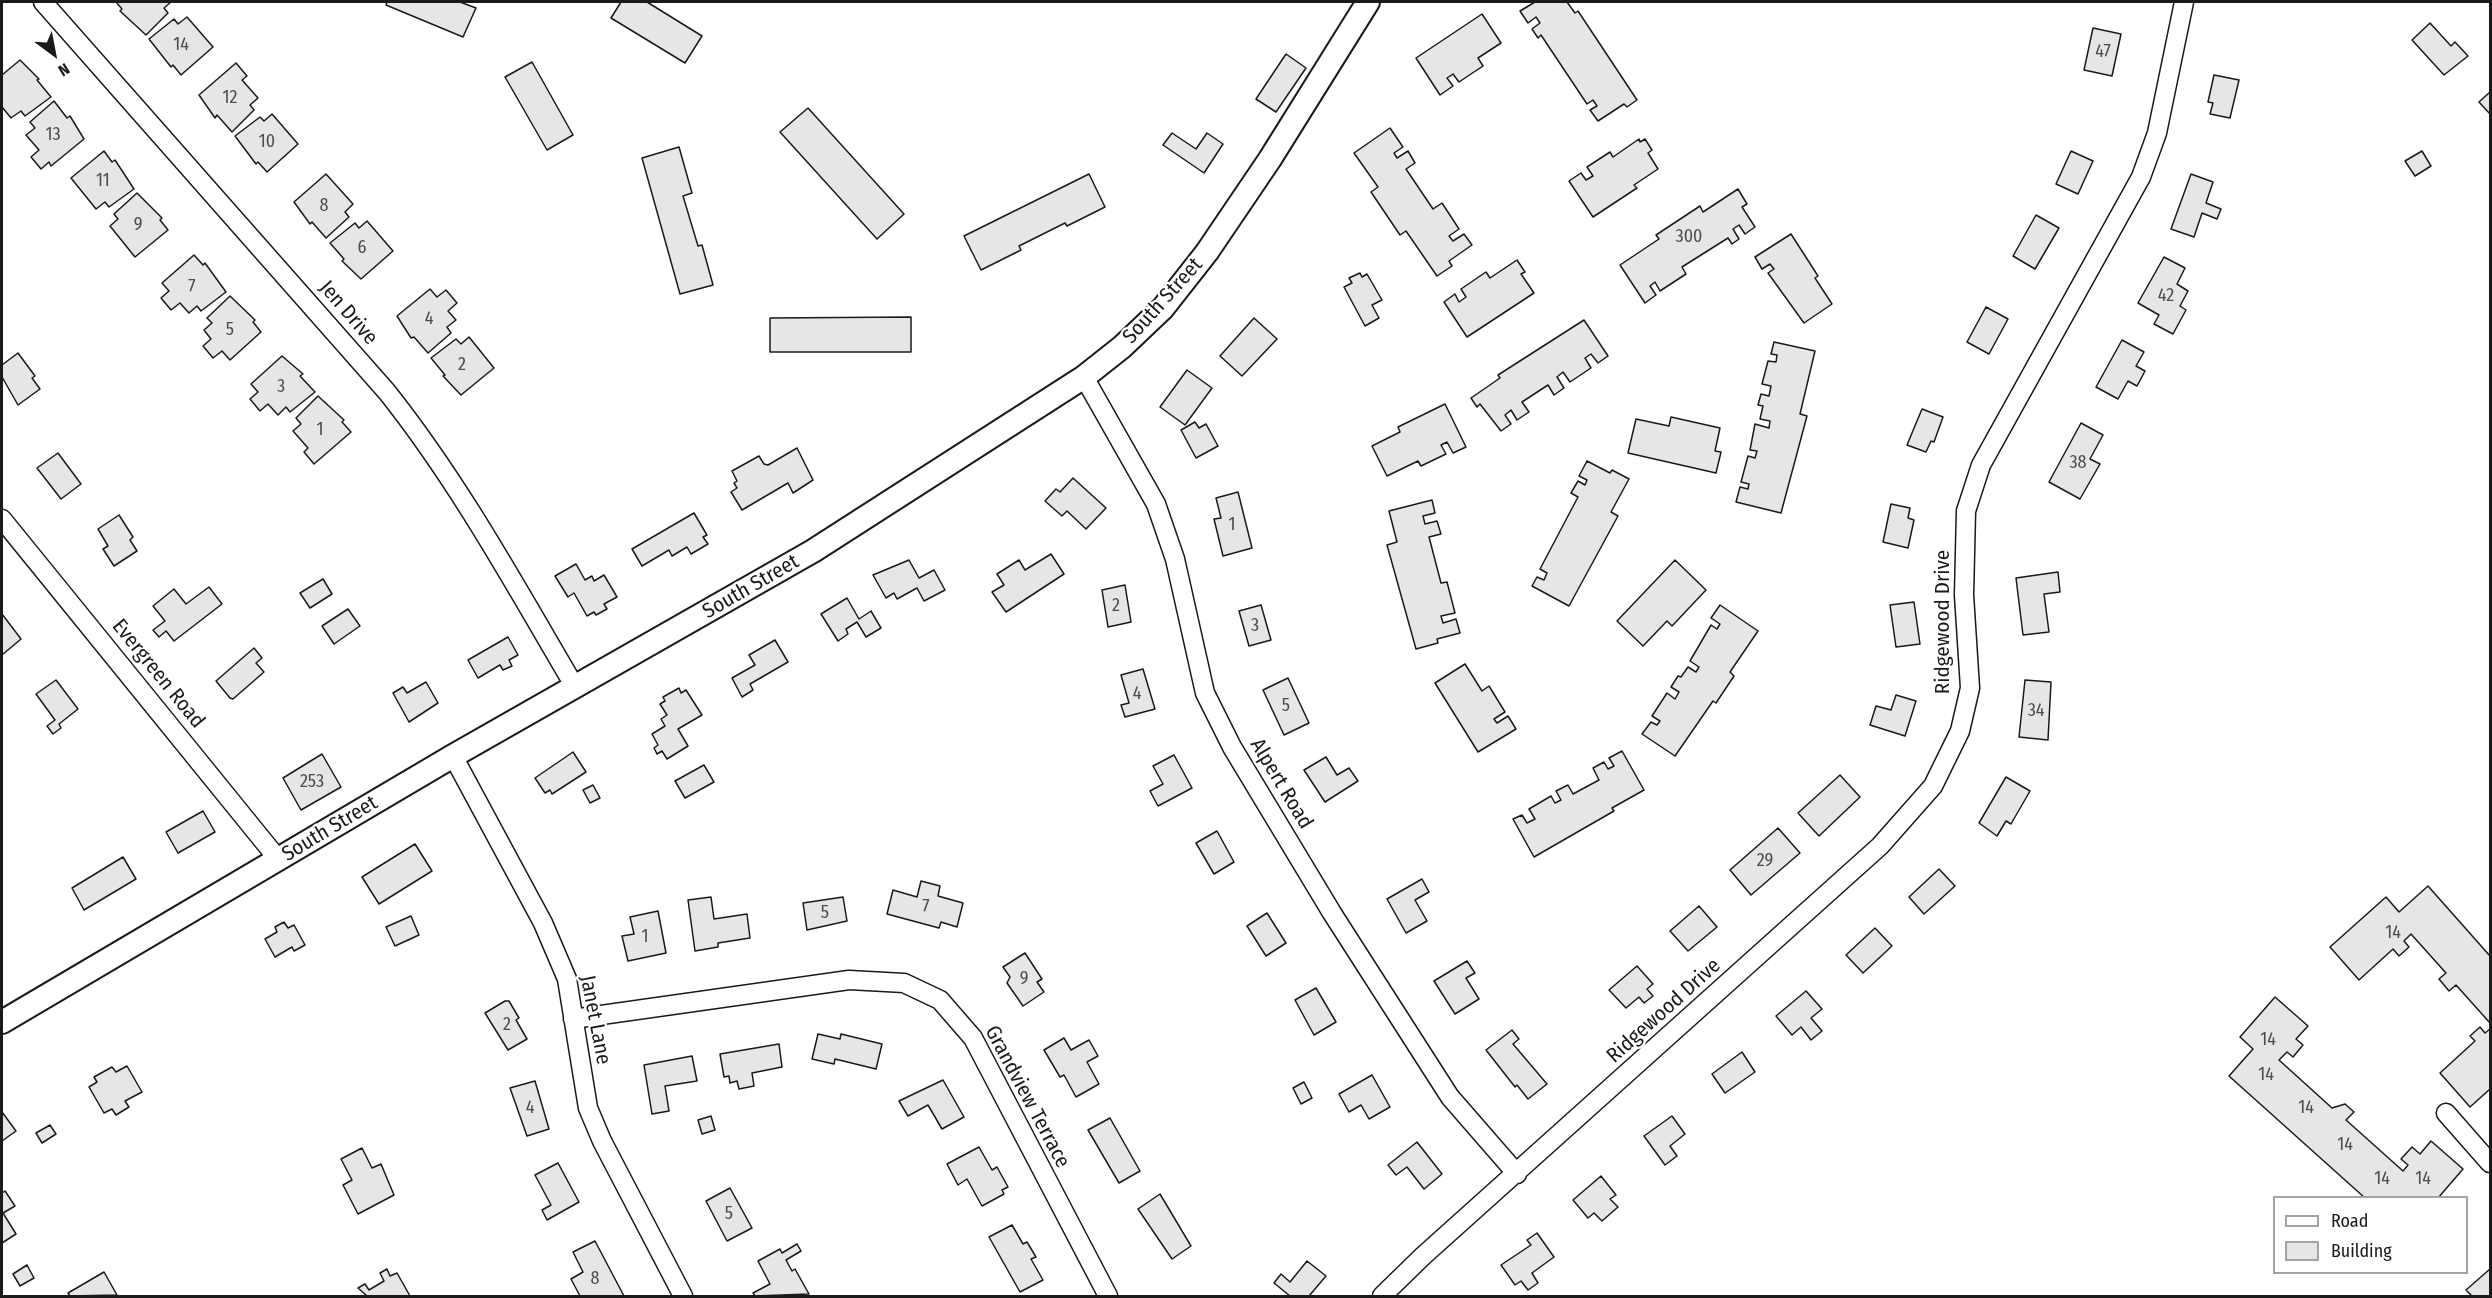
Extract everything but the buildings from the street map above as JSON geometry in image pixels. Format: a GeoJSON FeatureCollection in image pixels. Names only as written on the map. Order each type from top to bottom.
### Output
{"type":"FeatureCollection","features":[{"type":"Feature","properties":{"kind":"street","name":"Jen Drive"},"geometry":{"type":"LineString","coordinates":[[43,2],[387,392],[424,439],[477,520],[575,687]]}},
{"type":"Feature","properties":{"kind":"street","name":"South Street"},"geometry":{"type":"LineString","coordinates":[[2,1022],[453,756],[813,551],[1084,377],[1122,347],[1163,308],[1207,252],[1270,159],[1368,2]]}},
{"type":"Feature","properties":{"kind":"street","name":"Ridgewood Drive"},"geometry":{"type":"LineString","coordinates":[[1382,1296],[1423,1256],[1880,846],[1933,786],[1960,731],[1970,688],[1964,596],[1966,511],[1981,465],[2141,177],[2157,133],[2184,2]]}},
{"type":"Feature","properties":{"kind":"street","name":"Alpert Road"},"geometry":{"type":"LineString","coordinates":[[1084,377],[1156,504],[1175,559],[1205,693],[1232,747],[1332,913],[1450,1097],[1517,1174]]}},
{"type":"Feature","properties":{"kind":"street","name":"Evergreen Road"},"geometry":{"type":"LineString","coordinates":[[2,519],[278,859]]}},
{"type":"Feature","properties":{"kind":"street","name":"Janet Lane"},"geometry":{"type":"LineString","coordinates":[[453,756],[543,923],[567,979],[588,1108],[602,1141],[683,1296]]}},
{"type":"Feature","properties":{"kind":"street","name":"Grandview Terrace"},"geometry":{"type":"LineString","coordinates":[[573,1018],[849,980],[904,983],[940,1000],[973,1038],[1108,1296]]}},
{"type":"Feature","properties":{"kind":"street"},"geometry":{"type":"LineString","coordinates":[[2446,1113],[2490,1163]]}}]}
